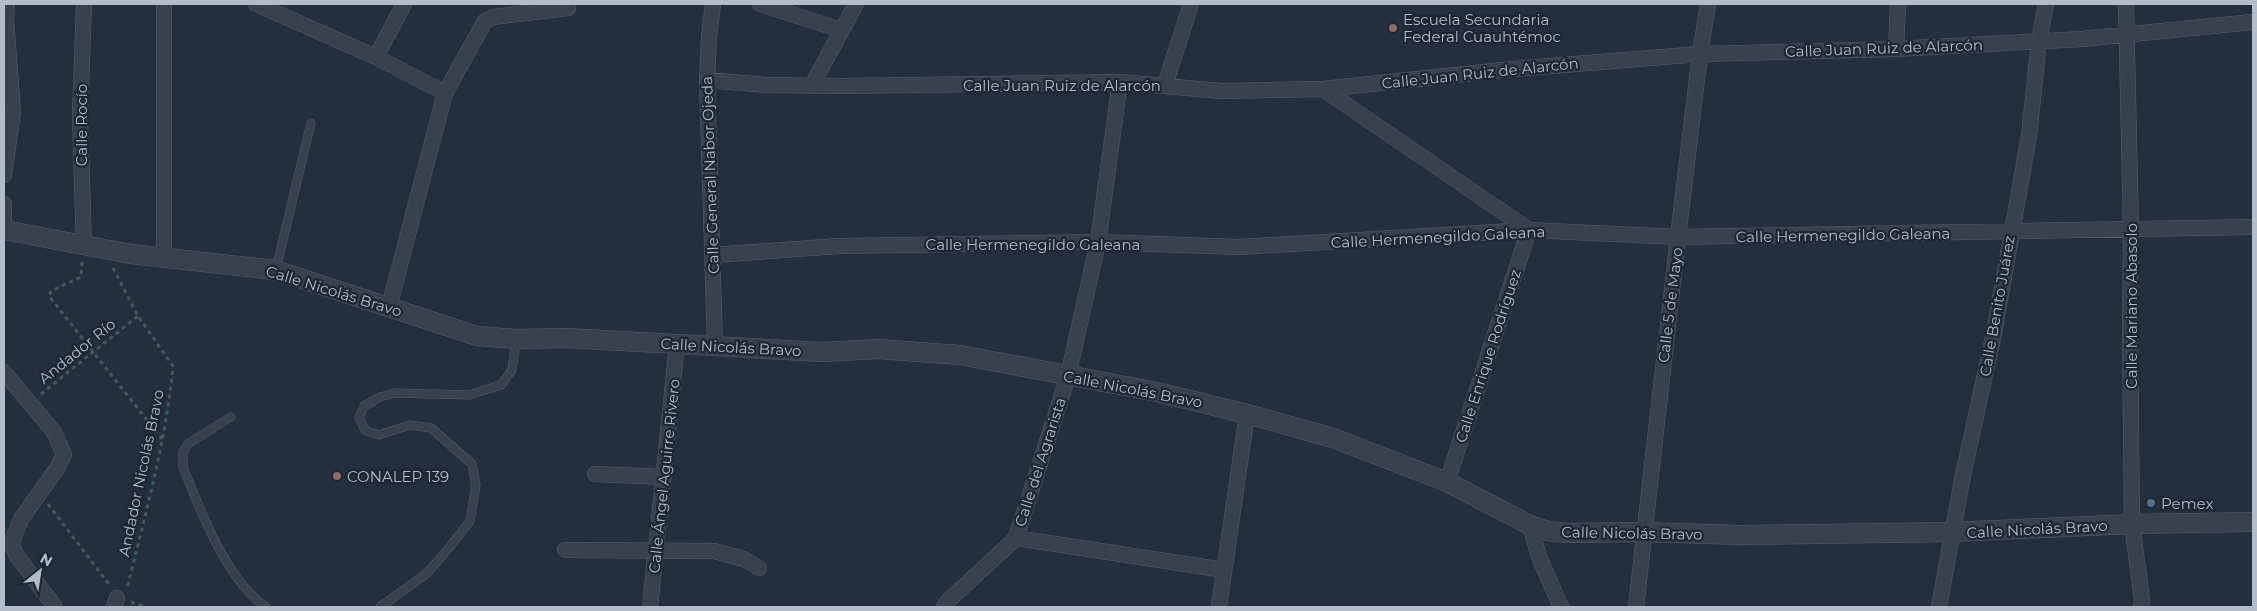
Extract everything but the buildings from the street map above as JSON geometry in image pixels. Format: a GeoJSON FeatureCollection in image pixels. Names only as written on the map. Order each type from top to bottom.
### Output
{"type":"FeatureCollection","features":[{"type":"Feature","properties":{"kind":"street"},"geometry":{"type":"LineString","coordinates":[[4,175],[13,112],[6,4]]}},
{"type":"Feature","properties":{"kind":"street","name":"Calle Rocío"},"geometry":{"type":"LineString","coordinates":[[84,4],[80,118],[84,246]]}},
{"type":"Feature","properties":{"kind":"street"},"geometry":{"type":"LineString","coordinates":[[164,4],[164,259]]}},
{"type":"Feature","properties":{"kind":"street"},"geometry":{"type":"LineString","coordinates":[[256,4],[376,57],[445,93]]}},
{"type":"Feature","properties":{"kind":"street"},"geometry":{"type":"LineString","coordinates":[[376,57],[404,4]]}},
{"type":"Feature","properties":{"kind":"street","name":"Calle General Nabor Ojeda"},"geometry":{"type":"LineString","coordinates":[[713,4],[708,37],[707,80],[715,346]]}},
{"type":"Feature","properties":{"kind":"street"},"geometry":{"type":"LineString","coordinates":[[760,4],[841,30]]}},
{"type":"Feature","properties":{"kind":"street"},"geometry":{"type":"LineString","coordinates":[[812,85],[856,4]]}},
{"type":"Feature","properties":{"kind":"street"},"geometry":{"type":"LineString","coordinates":[[1165,85],[1191,4]]}},
{"type":"Feature","properties":{"kind":"street","name":"Calle 5 de Mayo"},"geometry":{"type":"LineString","coordinates":[[1636,607],[1678,237],[1700,54],[1708,4]]}},
{"type":"Feature","properties":{"kind":"street"},"geometry":{"type":"LineString","coordinates":[[1896,49],[1898,4]]}},
{"type":"Feature","properties":{"kind":"street","name":"Calle Benito Juárez"},"geometry":{"type":"LineString","coordinates":[[1939,607],[1952,532],[1994,333],[2028,136],[2046,4]]}},
{"type":"Feature","properties":{"kind":"street","name":"Calle Mariano Abasolo"},"geometry":{"type":"LineString","coordinates":[[2126,4],[2131,229],[2132,524],[2142,599],[2141,607]]}},
{"type":"Feature","properties":{"kind":"street"},"geometry":{"type":"LineString","coordinates":[[389,307],[445,93],[485,21],[494,17],[568,8]]}},
{"type":"Feature","properties":{"kind":"street","name":"Calle Juan Ruiz de Alarcón"},"geometry":{"type":"LineString","coordinates":[[707,80],[812,85],[1120,82],[1221,91],[1323,89],[1513,68],[1700,54],[1896,49],[2040,41],[2127,35],[2253,22]]}},
{"type":"Feature","properties":{"kind":"street","name":"Calle del Agrarista"},"geometry":{"type":"LineString","coordinates":[[944,607],[948,601],[1016,538],[1068,376],[1098,242],[1120,82]]}},
{"type":"Feature","properties":{"kind":"street"},"geometry":{"type":"LineString","coordinates":[[1323,89],[1529,230]]}},
{"type":"Feature","properties":{"kind":"street"},"geometry":{"type":"LineString","coordinates":[[4,204],[4,230]]}},
{"type":"Feature","properties":{"kind":"street","name":"Calle Hermenegildo Galeana"},"geometry":{"type":"LineString","coordinates":[[713,255],[839,246],[1098,242],[1239,247],[1529,230],[1678,237],[2253,227]]}},
{"type":"Feature","properties":{"kind":"street","name":"Calle Nicolás Bravo"},"geometry":{"type":"LineString","coordinates":[[4,230],[104,250],[164,259],[204,260],[275,270],[477,336],[516,339],[566,338],[822,352],[878,349],[960,355],[1157,392],[1247,414],[1332,438],[1447,482],[1530,526],[1567,533],[1644,532],[1741,535],[1952,532],[2132,524],[2253,522]]}},
{"type":"Feature","properties":{"kind":"street","name":"Calle Enrique Rodríguez"},"geometry":{"type":"LineString","coordinates":[[1447,482],[1529,230]]}},
{"type":"Feature","properties":{"kind":"street","name":"Calle Ángel Aguirre Rivero"},"geometry":{"type":"LineString","coordinates":[[650,607],[677,344]]}},
{"type":"Feature","properties":{"kind":"street"},"geometry":{"type":"LineString","coordinates":[[4,372],[54,432],[64,455],[56,470],[21,519],[8,543],[55,607]]}},
{"type":"Feature","properties":{"kind":"street"},"geometry":{"type":"LineString","coordinates":[[1218,607],[1247,414]]}},
{"type":"Feature","properties":{"kind":"street"},"geometry":{"type":"LineString","coordinates":[[595,474],[664,477]]}},
{"type":"Feature","properties":{"kind":"street"},"geometry":{"type":"LineString","coordinates":[[1530,526],[1539,557],[1561,607]]}},
{"type":"Feature","properties":{"kind":"street"},"geometry":{"type":"LineString","coordinates":[[1016,538],[1224,570]]}},
{"type":"Feature","properties":{"kind":"street"},"geometry":{"type":"LineString","coordinates":[[565,550],[714,551],[744,559],[759,568]]}},
{"type":"Feature","properties":{"kind":"lane"},"geometry":{"type":"LineString","coordinates":[[275,270],[311,123]]}},
{"type":"Feature","properties":{"kind":"lane"},"geometry":{"type":"LineString","coordinates":[[380,607],[426,574],[444,554],[470,520],[476,485],[472,464],[431,428],[410,425],[379,435],[366,431],[359,418],[364,406],[380,397],[395,393],[469,395],[501,385],[512,370],[516,339]]}},
{"type":"Feature","properties":{"kind":"lane"},"geometry":{"type":"LineString","coordinates":[[231,416],[189,443],[183,452],[183,467],[223,556],[245,589],[266,607]]}},
{"type":"Feature","properties":{"kind":"path","name":"Andador Nicolás Bravo"},"geometry":{"type":"LineString","coordinates":[[104,250],[138,316],[173,366],[170,405],[163,440],[119,598]]}},
{"type":"Feature","properties":{"kind":"path"},"geometry":{"type":"LineString","coordinates":[[81,277],[51,291],[49,296],[163,440]]}},
{"type":"Feature","properties":{"kind":"path","name":"Andador Río"},"geometry":{"type":"LineString","coordinates":[[29,403],[138,316]]}},
{"type":"Feature","properties":{"kind":"path"},"geometry":{"type":"LineString","coordinates":[[39,492],[119,598]]}},
{"type":"Feature","properties":{"kind":"place","name":"Escuela Secundaria Federal Cuauhtémoc"},"geometry":{"type":"Point","coordinates":[1393,28]}},
{"type":"Feature","properties":{"kind":"place","name":"CONALEP 139"},"geometry":{"type":"Point","coordinates":[337,476]}},
{"type":"Feature","properties":{"kind":"place","name":"Pemex"},"geometry":{"type":"Point","coordinates":[2151,503]}}]}
